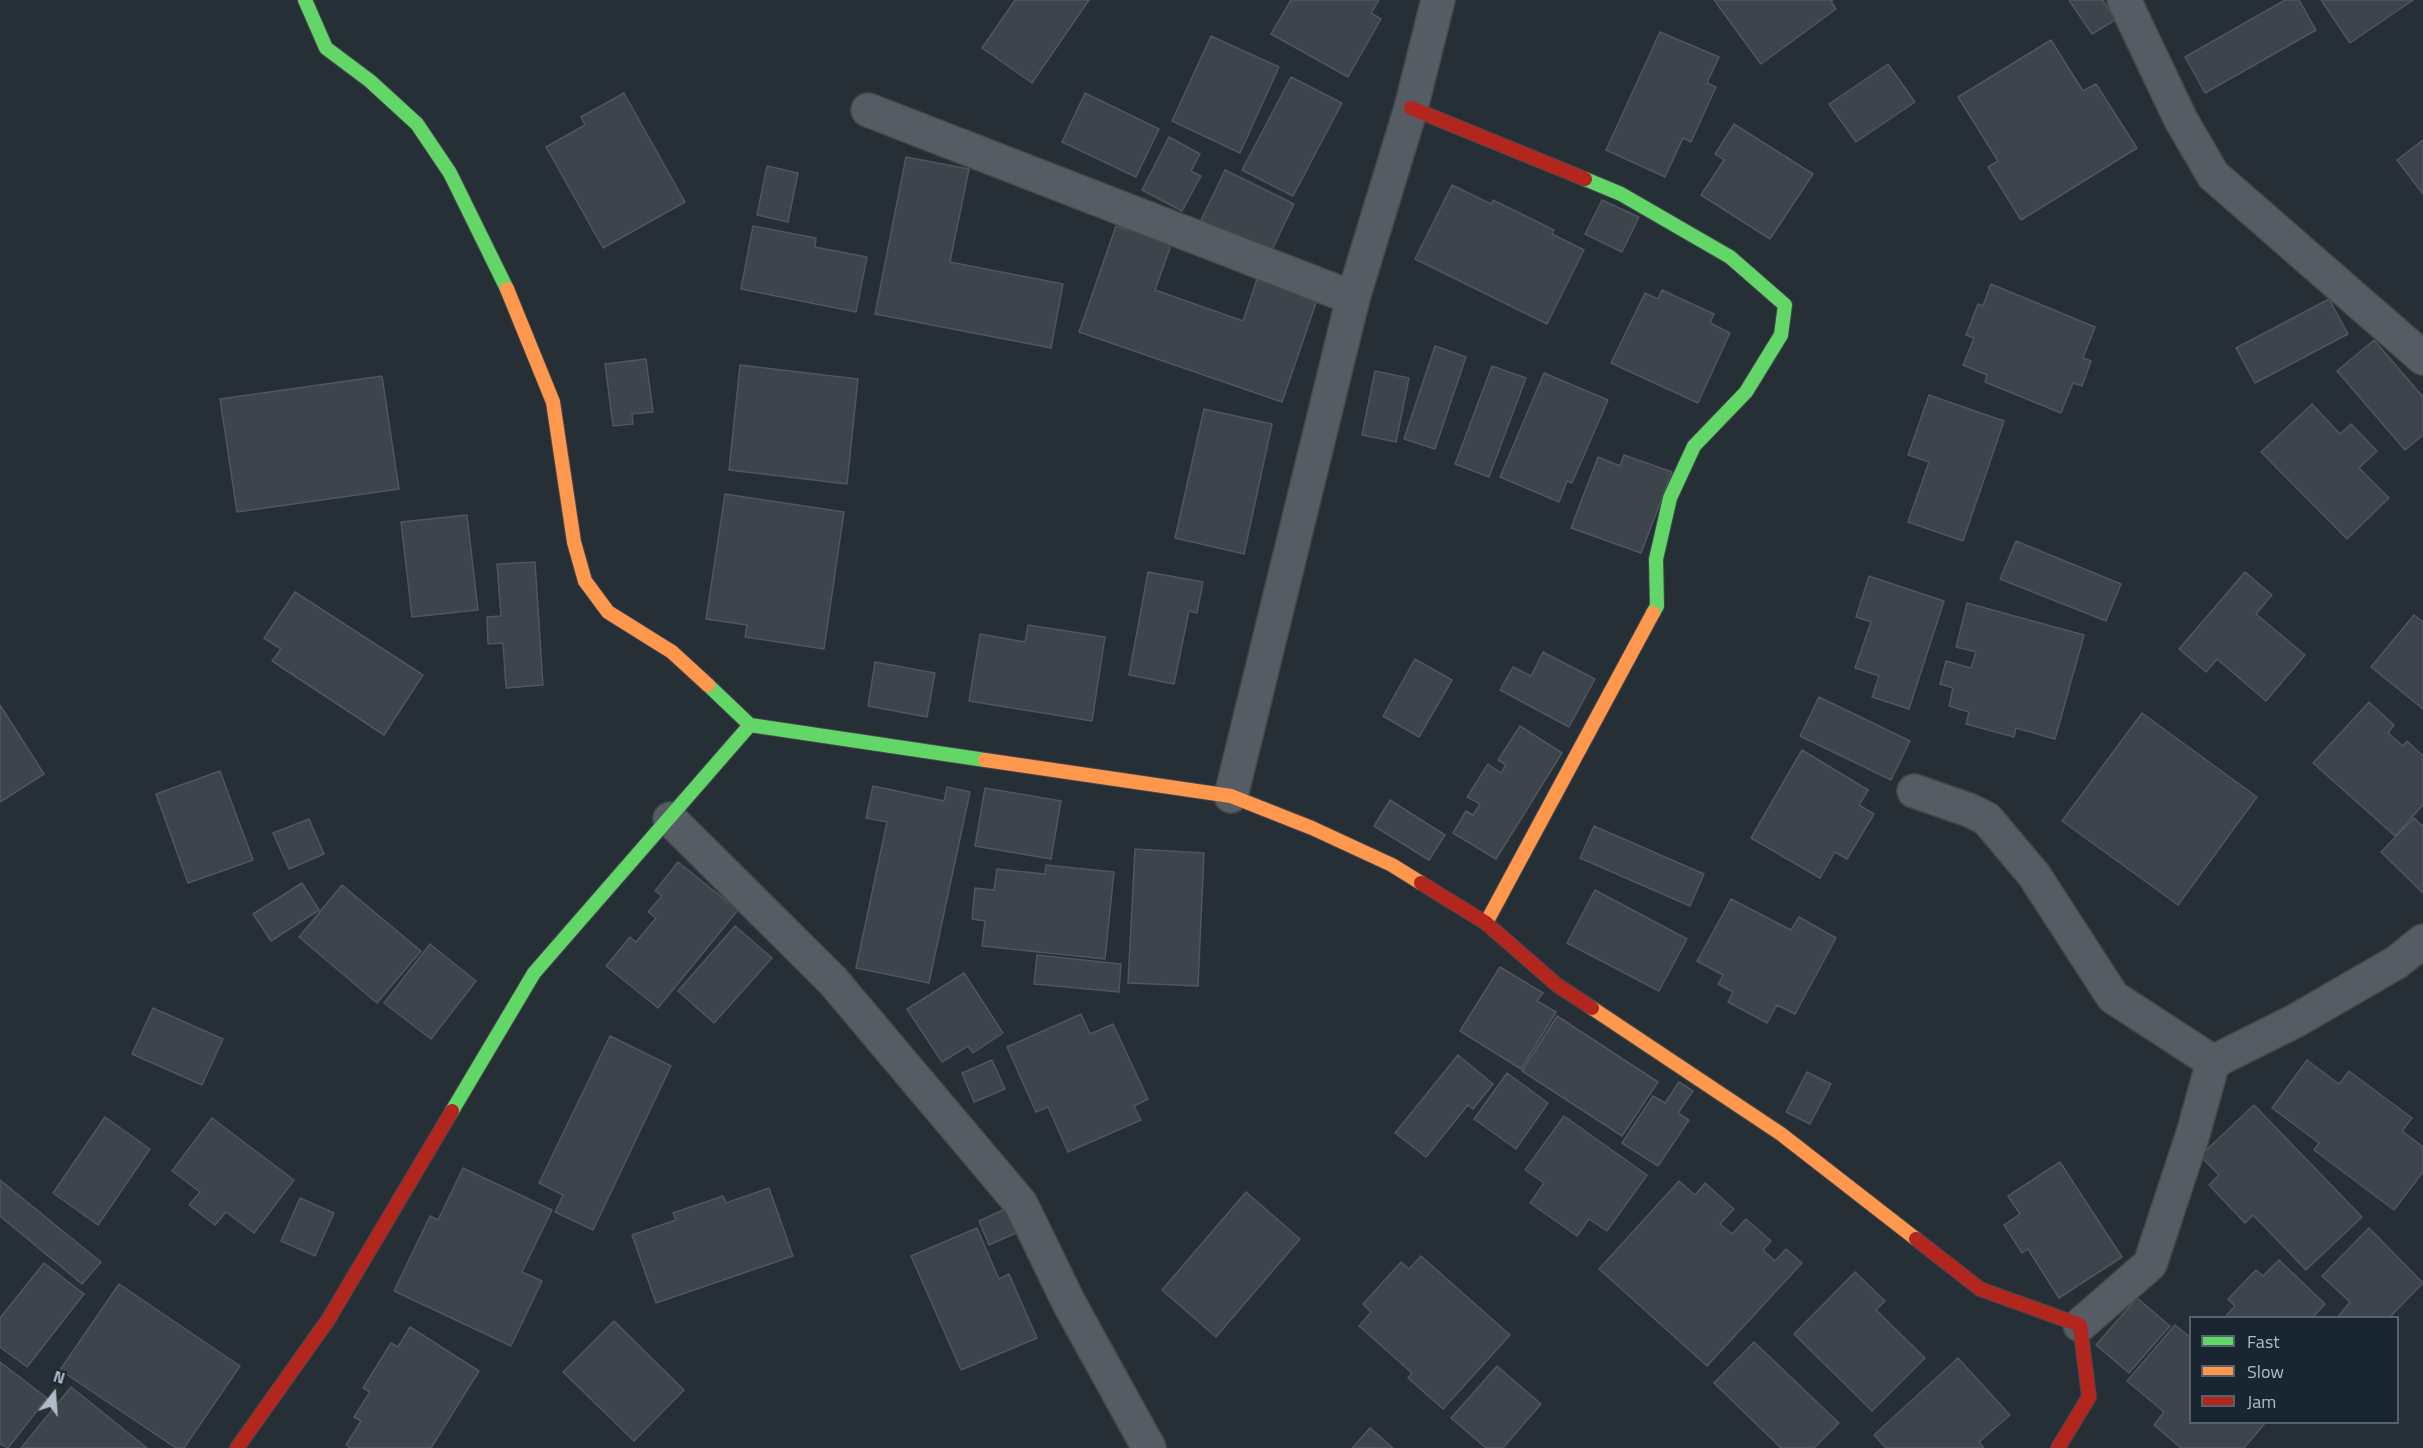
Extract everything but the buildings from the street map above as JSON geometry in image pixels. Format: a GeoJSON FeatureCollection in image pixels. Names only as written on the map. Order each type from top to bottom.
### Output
{"type":"FeatureCollection","features":[{"type":"Feature","properties":{"kind":"street"},"geometry":{"type":"LineString","coordinates":[[304,0],[326,48],[370,81],[417,124],[450,173],[510,294],[553,402],[574,542],[585,581],[608,612],[672,652],[750,725],[1231,796],[1312,828],[1392,865],[1486,923],[1557,985],[1781,1134],[1980,1289],[2080,1325]]}},
{"type":"Feature","properties":{"kind":"street"},"geometry":{"type":"LineString","coordinates":[[1231,796],[1353,298],[1411,108],[1438,0]]}},
{"type":"Feature","properties":{"kind":"street"},"geometry":{"type":"LineString","coordinates":[[2124,0],[2181,120],[2213,175],[2423,358]]}},
{"type":"Feature","properties":{"kind":"street"},"geometry":{"type":"LineString","coordinates":[[1411,108],[1621,194],[1730,257],[1785,305],[1781,335],[1746,392],[1694,446],[1670,498],[1656,559],[1657,606],[1486,923]]}},
{"type":"Feature","properties":{"kind":"street"},"geometry":{"type":"LineString","coordinates":[[868,110],[1353,298]]}},
{"type":"Feature","properties":{"kind":"street"},"geometry":{"type":"LineString","coordinates":[[237,1448],[328,1320],[534,973],[750,725]]}},
{"type":"Feature","properties":{"kind":"street"},"geometry":{"type":"LineString","coordinates":[[1914,791],[1969,810],[1987,819],[2034,875],[2113,997],[2213,1062]]}},
{"type":"Feature","properties":{"kind":"street"},"geometry":{"type":"LineString","coordinates":[[670,819],[832,981],[1021,1204],[1069,1303],[1149,1448]]}},
{"type":"Feature","properties":{"kind":"street"},"geometry":{"type":"LineString","coordinates":[[2080,1325],[2150,1264],[2193,1134],[2213,1062],[2295,1021],[2377,974],[2397,962],[2423,940]]}},
{"type":"Feature","properties":{"kind":"street"},"geometry":{"type":"LineString","coordinates":[[2058,1448],[2089,1397],[2080,1325]]}},
{"type":"Feature","properties":{"kind":"traffic: fast"},"geometry":{"type":"LineString","coordinates":[[305,0],[326,48],[370,81],[417,124],[450,173],[507,289]]}},
{"type":"Feature","properties":{"kind":"traffic: fast"},"geometry":{"type":"LineString","coordinates":[[1585,179],[1621,194],[1730,257],[1785,305],[1781,335],[1746,392],[1694,446],[1670,498],[1656,559],[1657,606],[1653,613]]}},
{"type":"Feature","properties":{"kind":"traffic: fast"},"geometry":{"type":"LineString","coordinates":[[708,685],[750,725],[985,760]]}},
{"type":"Feature","properties":{"kind":"traffic: fast"},"geometry":{"type":"LineString","coordinates":[[452,1111],[534,973],[750,725]]}},
{"type":"Feature","properties":{"kind":"traffic: slow"},"geometry":{"type":"LineString","coordinates":[[507,289],[553,402],[574,542],[585,581],[608,612],[672,652],[708,685]]}},
{"type":"Feature","properties":{"kind":"traffic: slow"},"geometry":{"type":"LineString","coordinates":[[1486,923],[1653,613]]}},
{"type":"Feature","properties":{"kind":"traffic: slow"},"geometry":{"type":"LineString","coordinates":[[985,760],[1231,796],[1312,828],[1392,865],[1421,883]]}},
{"type":"Feature","properties":{"kind":"traffic: slow"},"geometry":{"type":"LineString","coordinates":[[1592,1008],[1781,1134],[1916,1239]]}},
{"type":"Feature","properties":{"kind":"traffic: jam"},"geometry":{"type":"LineString","coordinates":[[1411,108],[1585,179]]}},
{"type":"Feature","properties":{"kind":"traffic: jam"},"geometry":{"type":"LineString","coordinates":[[1421,883],[1486,923],[1557,985],[1592,1008]]}},
{"type":"Feature","properties":{"kind":"traffic: jam"},"geometry":{"type":"LineString","coordinates":[[237,1448],[328,1320],[452,1111]]}},
{"type":"Feature","properties":{"kind":"traffic: jam"},"geometry":{"type":"LineString","coordinates":[[1916,1239],[1980,1289],[2080,1325],[2089,1397],[2058,1448]]}}]}
